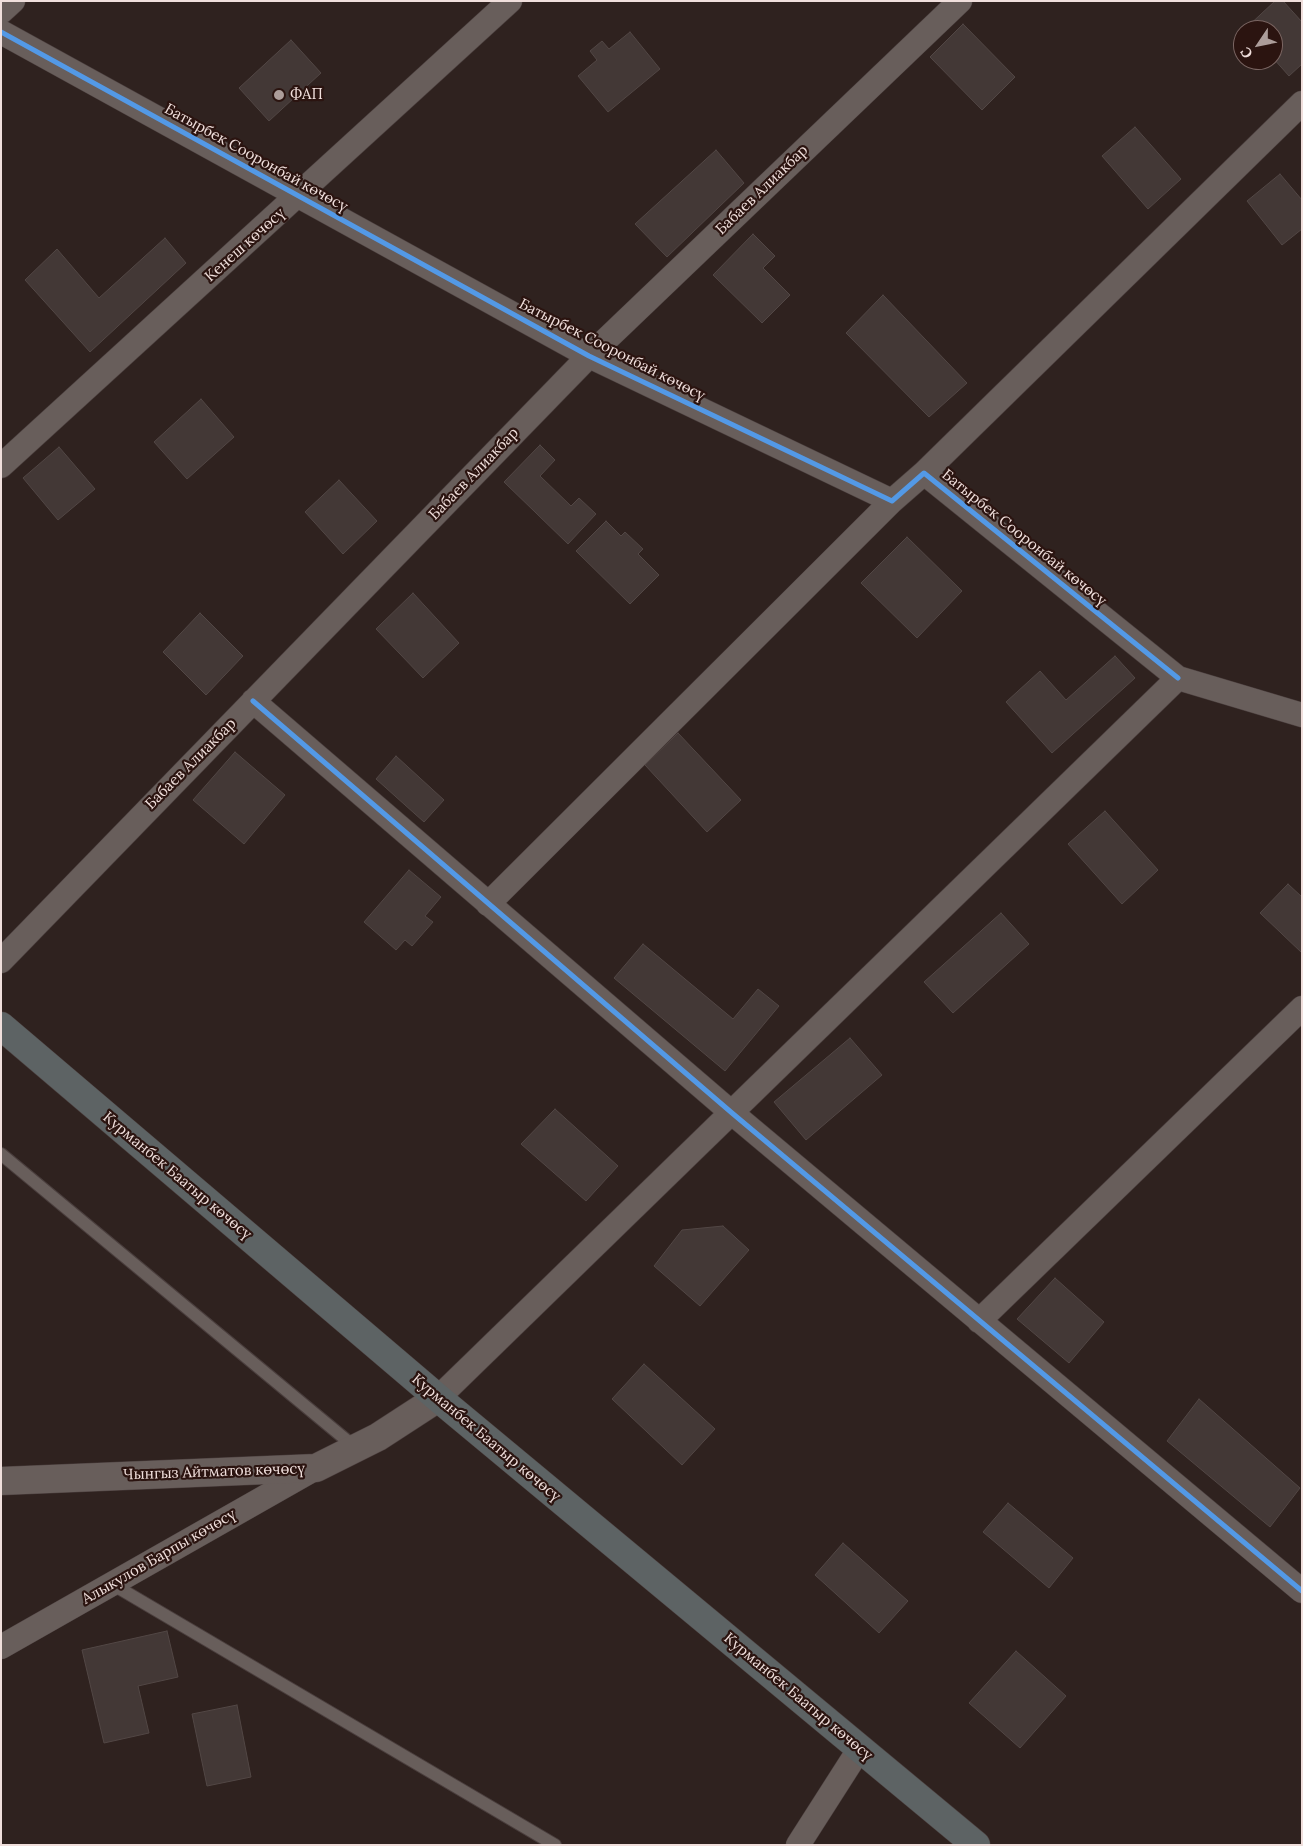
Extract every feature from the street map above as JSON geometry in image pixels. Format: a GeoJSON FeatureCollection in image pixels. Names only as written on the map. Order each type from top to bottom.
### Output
{"type":"FeatureCollection","features":[{"type":"Feature","properties":{"kind":"highway","name":"Курманбек Баатыр көчөсү"},"geometry":{"type":"LineString","coordinates":[[1,1026],[438,1398],[976,1845]]}},
{"type":"Feature","properties":{"kind":"main road","name":"Чынгыз Айтматов көчөсү"},"geometry":{"type":"LineString","coordinates":[[1,1481],[316,1468],[378,1437],[438,1398]]}},
{"type":"Feature","properties":{"kind":"street"},"geometry":{"type":"LineString","coordinates":[[1,12],[13,1]]}},
{"type":"Feature","properties":{"kind":"street","name":"Кенеш көчөсү"},"geometry":{"type":"LineString","coordinates":[[1,466],[299,196],[510,1]]}},
{"type":"Feature","properties":{"kind":"street","name":"Бабаев Алиакбар"},"geometry":{"type":"LineString","coordinates":[[1,960],[589,356],[960,1]]}},
{"type":"Feature","properties":{"kind":"street","name":"Батырбек Сооронбай көчөсү"},"geometry":{"type":"LineString","coordinates":[[1,32],[589,356],[892,501],[924,473],[1178,678]]}},
{"type":"Feature","properties":{"kind":"street"},"geometry":{"type":"LineString","coordinates":[[924,473],[1302,103]]}},
{"type":"Feature","properties":{"kind":"street"},"geometry":{"type":"LineString","coordinates":[[488,904],[892,501]]}},
{"type":"Feature","properties":{"kind":"street"},"geometry":{"type":"LineString","coordinates":[[438,1398],[1178,678],[1302,715]]}},
{"type":"Feature","properties":{"kind":"street"},"geometry":{"type":"LineString","coordinates":[[253,701],[732,1113],[1302,1590]]}},
{"type":"Feature","properties":{"kind":"street"},"geometry":{"type":"LineString","coordinates":[[979,1321],[1302,1008]]}},
{"type":"Feature","properties":{"kind":"street","name":"Алыкулов Барпы көчөсү"},"geometry":{"type":"LineString","coordinates":[[1,1647],[316,1468]]}},
{"type":"Feature","properties":{"kind":"street"},"geometry":{"type":"LineString","coordinates":[[798,1845],[860,1748]]}},
{"type":"Feature","properties":{"kind":"lane"},"geometry":{"type":"LineString","coordinates":[[1,1154],[356,1448]]}},
{"type":"Feature","properties":{"kind":"lane"},"geometry":{"type":"LineString","coordinates":[[112,1584],[555,1845]]}},
{"type":"Feature","properties":{"kind":"building"},"geometry":{"type":"Polygon","coordinates":[[[1275,1],[1283,1],[1302,22],[1302,64],[1289,76],[1283,69],[1283,20],[1255,20],[1275,1]]]}},
{"type":"Feature","properties":{"kind":"building"},"geometry":{"type":"Polygon","coordinates":[[[963,24],[1015,77],[982,110],[930,57],[963,24]]]}},
{"type":"Feature","properties":{"kind":"building"},"geometry":{"type":"Polygon","coordinates":[[[630,32],[660,69],[608,112],[578,76],[597,60],[590,51],[602,41],[609,49],[630,32]]]}},
{"type":"Feature","properties":{"kind":"building","name":"ФАП"},"geometry":{"type":"Polygon","coordinates":[[[291,40],[321,73],[269,121],[239,88],[291,40]]]}},
{"type":"Feature","properties":{"kind":"building"},"geometry":{"type":"Polygon","coordinates":[[[1135,127],[1181,179],[1148,209],[1102,156],[1135,127]]]}},
{"type":"Feature","properties":{"kind":"building"},"geometry":{"type":"Polygon","coordinates":[[[716,150],[744,183],[667,257],[635,224],[716,150]]]}},
{"type":"Feature","properties":{"kind":"building"},"geometry":{"type":"Polygon","coordinates":[[[1280,174],[1302,200],[1302,229],[1282,245],[1247,201],[1280,174]]]}},
{"type":"Feature","properties":{"kind":"building"},"geometry":{"type":"Polygon","coordinates":[[[753,234],[775,256],[763,268],[790,295],[762,323],[713,275],[753,234]]]}},
{"type":"Feature","properties":{"kind":"building"},"geometry":{"type":"Polygon","coordinates":[[[165,238],[186,263],[90,352],[25,280],[57,249],[99,298],[165,238]]]}},
{"type":"Feature","properties":{"kind":"building"},"geometry":{"type":"Polygon","coordinates":[[[883,295],[967,383],[929,417],[846,333],[883,295]]]}},
{"type":"Feature","properties":{"kind":"building"},"geometry":{"type":"Polygon","coordinates":[[[201,399],[234,437],[187,479],[154,442],[201,399]]]}},
{"type":"Feature","properties":{"kind":"building"},"geometry":{"type":"Polygon","coordinates":[[[540,445],[555,460],[540,476],[571,506],[579,498],[596,514],[568,544],[504,482],[540,445]]]}},
{"type":"Feature","properties":{"kind":"building"},"geometry":{"type":"Polygon","coordinates":[[[59,447],[95,489],[58,520],[23,478],[59,447]]]}},
{"type":"Feature","properties":{"kind":"building"},"geometry":{"type":"Polygon","coordinates":[[[339,480],[377,521],[343,554],[305,512],[339,480]]]}},
{"type":"Feature","properties":{"kind":"building"},"geometry":{"type":"Polygon","coordinates":[[[606,521],[621,536],[625,532],[643,549],[638,554],[659,575],[630,604],[576,551],[606,521]]]}},
{"type":"Feature","properties":{"kind":"building"},"geometry":{"type":"Polygon","coordinates":[[[907,537],[962,591],[917,638],[861,583],[907,537]]]}},
{"type":"Feature","properties":{"kind":"building"},"geometry":{"type":"Polygon","coordinates":[[[413,593],[459,643],[423,678],[376,629],[413,593]]]}},
{"type":"Feature","properties":{"kind":"building"},"geometry":{"type":"Polygon","coordinates":[[[200,613],[243,656],[206,695],[163,652],[200,613]]]}},
{"type":"Feature","properties":{"kind":"building"},"geometry":{"type":"Polygon","coordinates":[[[1115,656],[1135,678],[1052,753],[1006,702],[1040,671],[1066,700],[1115,656]]]}},
{"type":"Feature","properties":{"kind":"building"},"geometry":{"type":"Polygon","coordinates":[[[678,733],[741,800],[707,832],[645,765],[678,733]]]}},
{"type":"Feature","properties":{"kind":"building"},"geometry":{"type":"Polygon","coordinates":[[[235,752],[285,795],[244,844],[193,800],[235,752]]]}},
{"type":"Feature","properties":{"kind":"building"},"geometry":{"type":"Polygon","coordinates":[[[396,756],[444,800],[424,822],[376,779],[396,756]]]}},
{"type":"Feature","properties":{"kind":"building"},"geometry":{"type":"Polygon","coordinates":[[[1105,811],[1158,870],[1122,904],[1068,844],[1105,811]]]}},
{"type":"Feature","properties":{"kind":"building"},"geometry":{"type":"Polygon","coordinates":[[[409,870],[441,897],[425,916],[433,922],[412,946],[405,940],[396,950],[364,922],[409,870]]]}},
{"type":"Feature","properties":{"kind":"building"},"geometry":{"type":"Polygon","coordinates":[[[1288,884],[1302,897],[1302,953],[1260,913],[1288,884]]]}},
{"type":"Feature","properties":{"kind":"building"},"geometry":{"type":"Polygon","coordinates":[[[1001,913],[1029,944],[953,1013],[924,982],[1001,913]]]}},
{"type":"Feature","properties":{"kind":"building"},"geometry":{"type":"Polygon","coordinates":[[[643,944],[733,1019],[758,989],[779,1006],[725,1071],[614,978],[643,944]]]}},
{"type":"Feature","properties":{"kind":"building"},"geometry":{"type":"Polygon","coordinates":[[[850,1038],[882,1075],[806,1140],[774,1102],[850,1038]]]}},
{"type":"Feature","properties":{"kind":"building"},"geometry":{"type":"Polygon","coordinates":[[[555,1109],[618,1166],[586,1201],[521,1144],[555,1109]]]}},
{"type":"Feature","properties":{"kind":"building"},"geometry":{"type":"Polygon","coordinates":[[[723,1226],[749,1250],[700,1306],[654,1266],[682,1230],[723,1226]]]}},
{"type":"Feature","properties":{"kind":"building"},"geometry":{"type":"Polygon","coordinates":[[[1055,1278],[1104,1322],[1069,1363],[1017,1319],[1055,1278]]]}},
{"type":"Feature","properties":{"kind":"building"},"geometry":{"type":"Polygon","coordinates":[[[644,1364],[715,1429],[682,1465],[612,1399],[644,1364]]]}},
{"type":"Feature","properties":{"kind":"building"},"geometry":{"type":"Polygon","coordinates":[[[1199,1399],[1300,1488],[1270,1527],[1167,1441],[1199,1399]]]}},
{"type":"Feature","properties":{"kind":"building"},"geometry":{"type":"Polygon","coordinates":[[[1008,1503],[1073,1558],[1049,1588],[983,1532],[1008,1503]]]}},
{"type":"Feature","properties":{"kind":"building"},"geometry":{"type":"Polygon","coordinates":[[[843,1543],[908,1601],[879,1633],[815,1575],[843,1543]]]}},
{"type":"Feature","properties":{"kind":"building"},"geometry":{"type":"Polygon","coordinates":[[[167,1631],[178,1677],[138,1686],[149,1733],[104,1743],[82,1650],[167,1631]]]}},
{"type":"Feature","properties":{"kind":"building"},"geometry":{"type":"Polygon","coordinates":[[[1016,1651],[1066,1696],[1020,1748],[969,1703],[1016,1651]]]}},
{"type":"Feature","properties":{"kind":"building"},"geometry":{"type":"Polygon","coordinates":[[[237,1705],[251,1777],[207,1786],[192,1714],[237,1705]]]}},
{"type":"Feature","properties":{"kind":"cycle path"},"geometry":{"type":"LineString","coordinates":[[1,32],[589,356],[892,501],[924,473],[1178,678]]}},
{"type":"Feature","properties":{"kind":"cycle path"},"geometry":{"type":"LineString","coordinates":[[253,701],[732,1113],[1302,1591]]}},
{"type":"Feature","properties":{"kind":"place","name":"ФАП"},"geometry":{"type":"Point","coordinates":[279,95]}}]}
